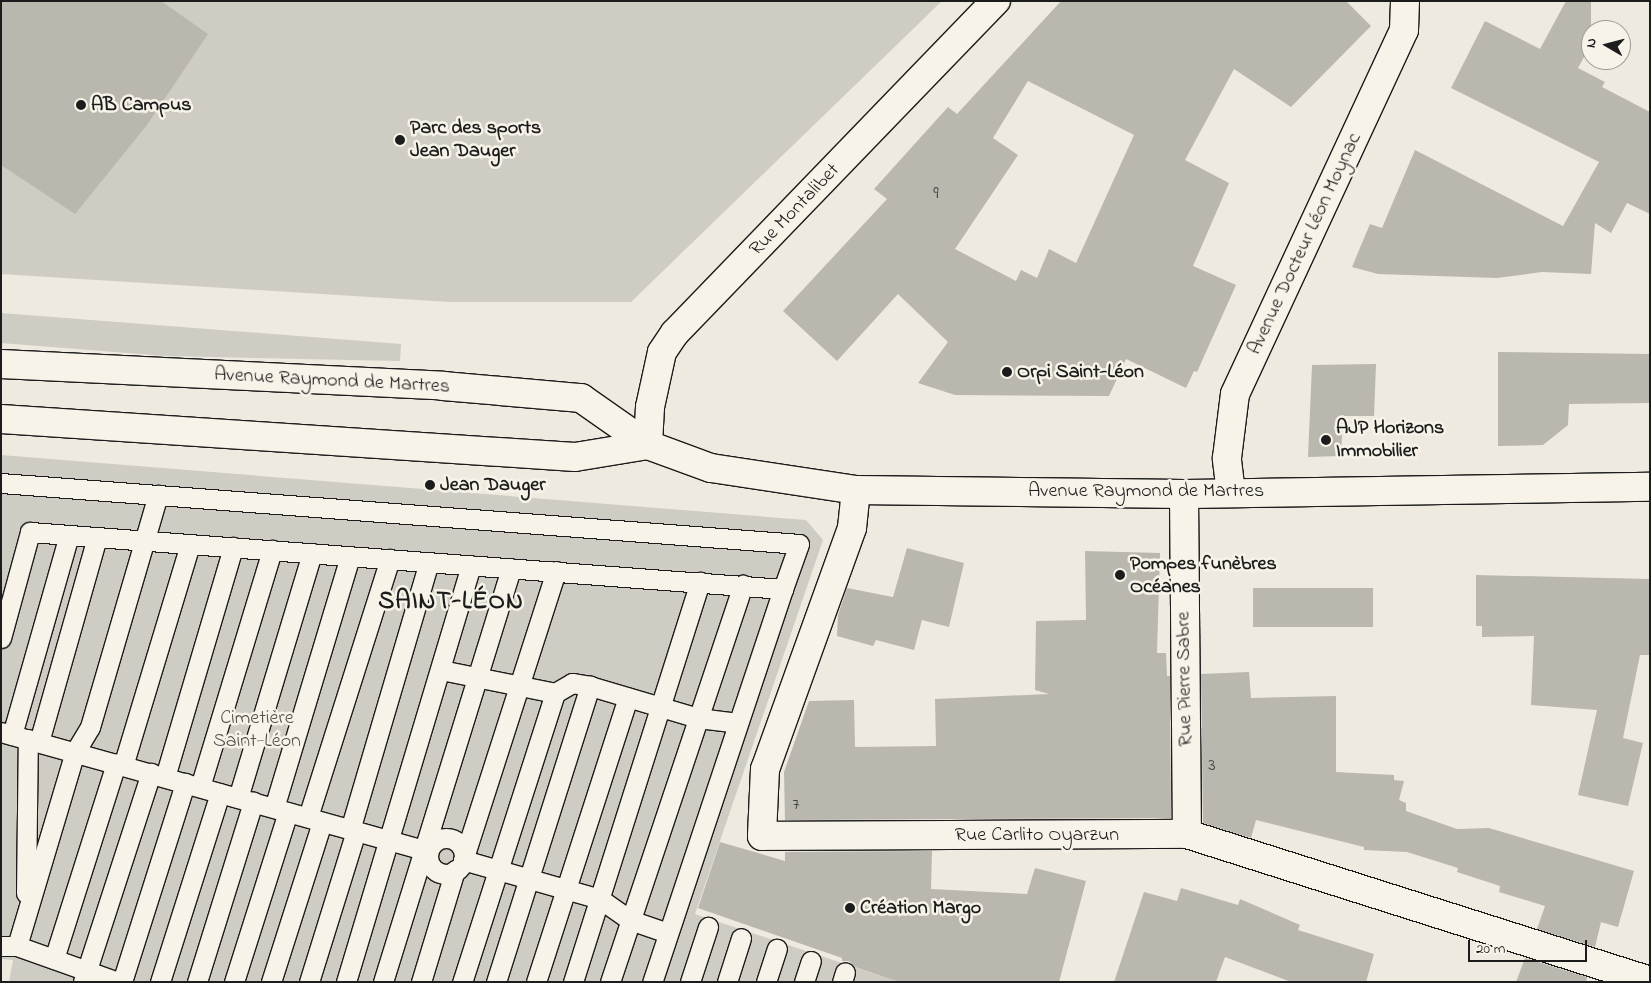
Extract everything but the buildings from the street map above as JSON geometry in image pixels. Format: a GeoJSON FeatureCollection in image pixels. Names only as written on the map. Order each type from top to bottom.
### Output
{"type":"FeatureCollection","features":[{"type":"Feature","properties":{"kind":"street","name":"Rue Montalibet"},"geometry":{"type":"LineString","coordinates":[[648,445],[650,407],[662,352],[675,333],[996,1]]}},
{"type":"Feature","properties":{"kind":"street","name":"Avenue Docteur Léon Moynac"},"geometry":{"type":"LineString","coordinates":[[1231,493],[1227,458],[1235,394],[1404,30],[1405,1]]}},
{"type":"Feature","properties":{"kind":"street","name":"Avenue Raymond de Martres"},"geometry":{"type":"LineString","coordinates":[[1,364],[442,386],[581,398],[648,445],[711,468],[856,490],[1184,494],[1650,487]]}},
{"type":"Feature","properties":{"kind":"street","name":"Avenue Raymond de Martres"},"geometry":{"type":"LineString","coordinates":[[1,419],[575,457],[648,445]]}},
{"type":"Feature","properties":{"kind":"street","name":"Rue Carlito Oyarzun"},"geometry":{"type":"LineString","coordinates":[[856,490],[852,528],[765,769],[762,836],[1187,834],[1650,981]]}},
{"type":"Feature","properties":{"kind":"street","name":"Rue Pierre Sabre"},"geometry":{"type":"LineString","coordinates":[[1184,494],[1187,834]]}},
{"type":"Feature","properties":{"kind":"lane"},"geometry":{"type":"LineString","coordinates":[[1,483],[799,544],[652,982]]}},
{"type":"Feature","properties":{"kind":"lane"},"geometry":{"type":"LineString","coordinates":[[118,982],[85,976],[54,959],[9,946],[26,916],[76,752],[90,727],[158,495]]}},
{"type":"Feature","properties":{"kind":"lane"},"geometry":{"type":"LineString","coordinates":[[1,638],[30,532],[783,589]]}},
{"type":"Feature","properties":{"kind":"lane"},"geometry":{"type":"LineString","coordinates":[[26,916],[20,737],[69,534]]}},
{"type":"Feature","properties":{"kind":"lane"},"geometry":{"type":"LineString","coordinates":[[20,737],[97,537]]}},
{"type":"Feature","properties":{"kind":"lane"},"geometry":{"type":"LineString","coordinates":[[54,959],[120,765],[190,544]]}},
{"type":"Feature","properties":{"kind":"lane"},"geometry":{"type":"LineString","coordinates":[[85,976],[158,775],[233,547]]}},
{"type":"Feature","properties":{"kind":"lane"},"geometry":{"type":"LineString","coordinates":[[122,982],[192,785],[272,550]]}},
{"type":"Feature","properties":{"kind":"lane"},"geometry":{"type":"LineString","coordinates":[[196,982],[312,553]]}},
{"type":"Feature","properties":{"kind":"lane"},"geometry":{"type":"LineString","coordinates":[[234,982],[350,556]]}},
{"type":"Feature","properties":{"kind":"lane"},"geometry":{"type":"LineString","coordinates":[[271,982],[315,820],[390,559]]}},
{"type":"Feature","properties":{"kind":"lane"},"geometry":{"type":"LineString","coordinates":[[309,982],[429,562]]}},
{"type":"Feature","properties":{"kind":"lane"},"geometry":{"type":"LineString","coordinates":[[346,982],[391,841],[471,565]]}},
{"type":"Feature","properties":{"kind":"lane"},"geometry":{"type":"LineString","coordinates":[[383,982],[426,851],[511,568]]}},
{"type":"Feature","properties":{"kind":"lane"},"geometry":{"type":"LineString","coordinates":[[420,982],[556,571]]}},
{"type":"Feature","properties":{"kind":"lane"},"geometry":{"type":"LineString","coordinates":[[573,982],[700,582]]}},
{"type":"Feature","properties":{"kind":"lane"},"geometry":{"type":"LineString","coordinates":[[610,982],[743,585]]}},
{"type":"Feature","properties":{"kind":"lane"},"geometry":{"type":"LineString","coordinates":[[441,670],[554,693],[572,683],[590,686],[698,718],[738,723]]}},
{"type":"Feature","properties":{"kind":"lane"},"geometry":{"type":"LineString","coordinates":[[496,982],[590,686]]}},
{"type":"Feature","properties":{"kind":"lane"},"geometry":{"type":"LineString","coordinates":[[462,982],[554,693]]}},
{"type":"Feature","properties":{"kind":"lane"},"geometry":{"type":"LineString","coordinates":[[536,982],[628,697]]}},
{"type":"Feature","properties":{"kind":"lane"},"geometry":{"type":"LineString","coordinates":[[20,737],[426,851]]}},
{"type":"Feature","properties":{"kind":"lane"},"geometry":{"type":"LineString","coordinates":[[160,982],[220,793]]}},
{"type":"Feature","properties":{"kind":"lane"},"geometry":{"type":"LineString","coordinates":[[459,865],[458,843],[450,838],[432,843],[426,851],[428,861],[433,869],[442,874],[459,865],[498,870],[600,899],[630,920],[668,933]]}},
{"type":"Feature","properties":{"kind":"lane"},"geometry":{"type":"LineString","coordinates":[[690,982],[708,927]]}},
{"type":"Feature","properties":{"kind":"lane"},"geometry":{"type":"LineString","coordinates":[[727,982],[741,938]]}},
{"type":"Feature","properties":{"kind":"lane"},"geometry":{"type":"LineString","coordinates":[[766,982],[776,950]]}},
{"type":"Feature","properties":{"kind":"lane"},"geometry":{"type":"LineString","coordinates":[[804,982],[811,961]]}},
{"type":"Feature","properties":{"kind":"green space","name":"Parc des sports Jean Dauger"},"geometry":{"type":"Polygon","coordinates":[[[1,1],[942,1],[631,302],[450,302],[1,274],[1,1]]]}},
{"type":"Feature","properties":{"kind":"green space"},"geometry":{"type":"Polygon","coordinates":[[[1,313],[401,344],[400,361],[165,356],[1,343],[1,313]]]}},
{"type":"Feature","properties":{"kind":"green space","name":"Cimetière Saint-Léon"},"geometry":{"type":"Polygon","coordinates":[[[1,455],[806,520],[823,540],[695,914],[899,982],[9,982],[13,960],[1,959],[1,455]]]}},
{"type":"Feature","properties":{"kind":"place","name":"AB Campus"},"geometry":{"type":"Point","coordinates":[81,105]}},
{"type":"Feature","properties":{"kind":"place","name":"Parc des sports Jean Dauger"},"geometry":{"type":"Point","coordinates":[400,140]}},
{"type":"Feature","properties":{"kind":"place","name":"Orpi Saint-Léon"},"geometry":{"type":"Point","coordinates":[1007,372]}},
{"type":"Feature","properties":{"kind":"place","name":"AJP Horizons Immobilier"},"geometry":{"type":"Point","coordinates":[1326,440]}},
{"type":"Feature","properties":{"kind":"place","name":"Jean Dauger"},"geometry":{"type":"Point","coordinates":[430,485]}},
{"type":"Feature","properties":{"kind":"place","name":"Pompes funèbres Océanes"},"geometry":{"type":"Point","coordinates":[1120,575]}},
{"type":"Feature","properties":{"kind":"place","name":"Création Margo"},"geometry":{"type":"Point","coordinates":[850,908]}},
{"type":"Feature","properties":{"kind":"district","name":"SAINT-LÉON"},"geometry":{"type":"Point","coordinates":[451,602]}}]}
